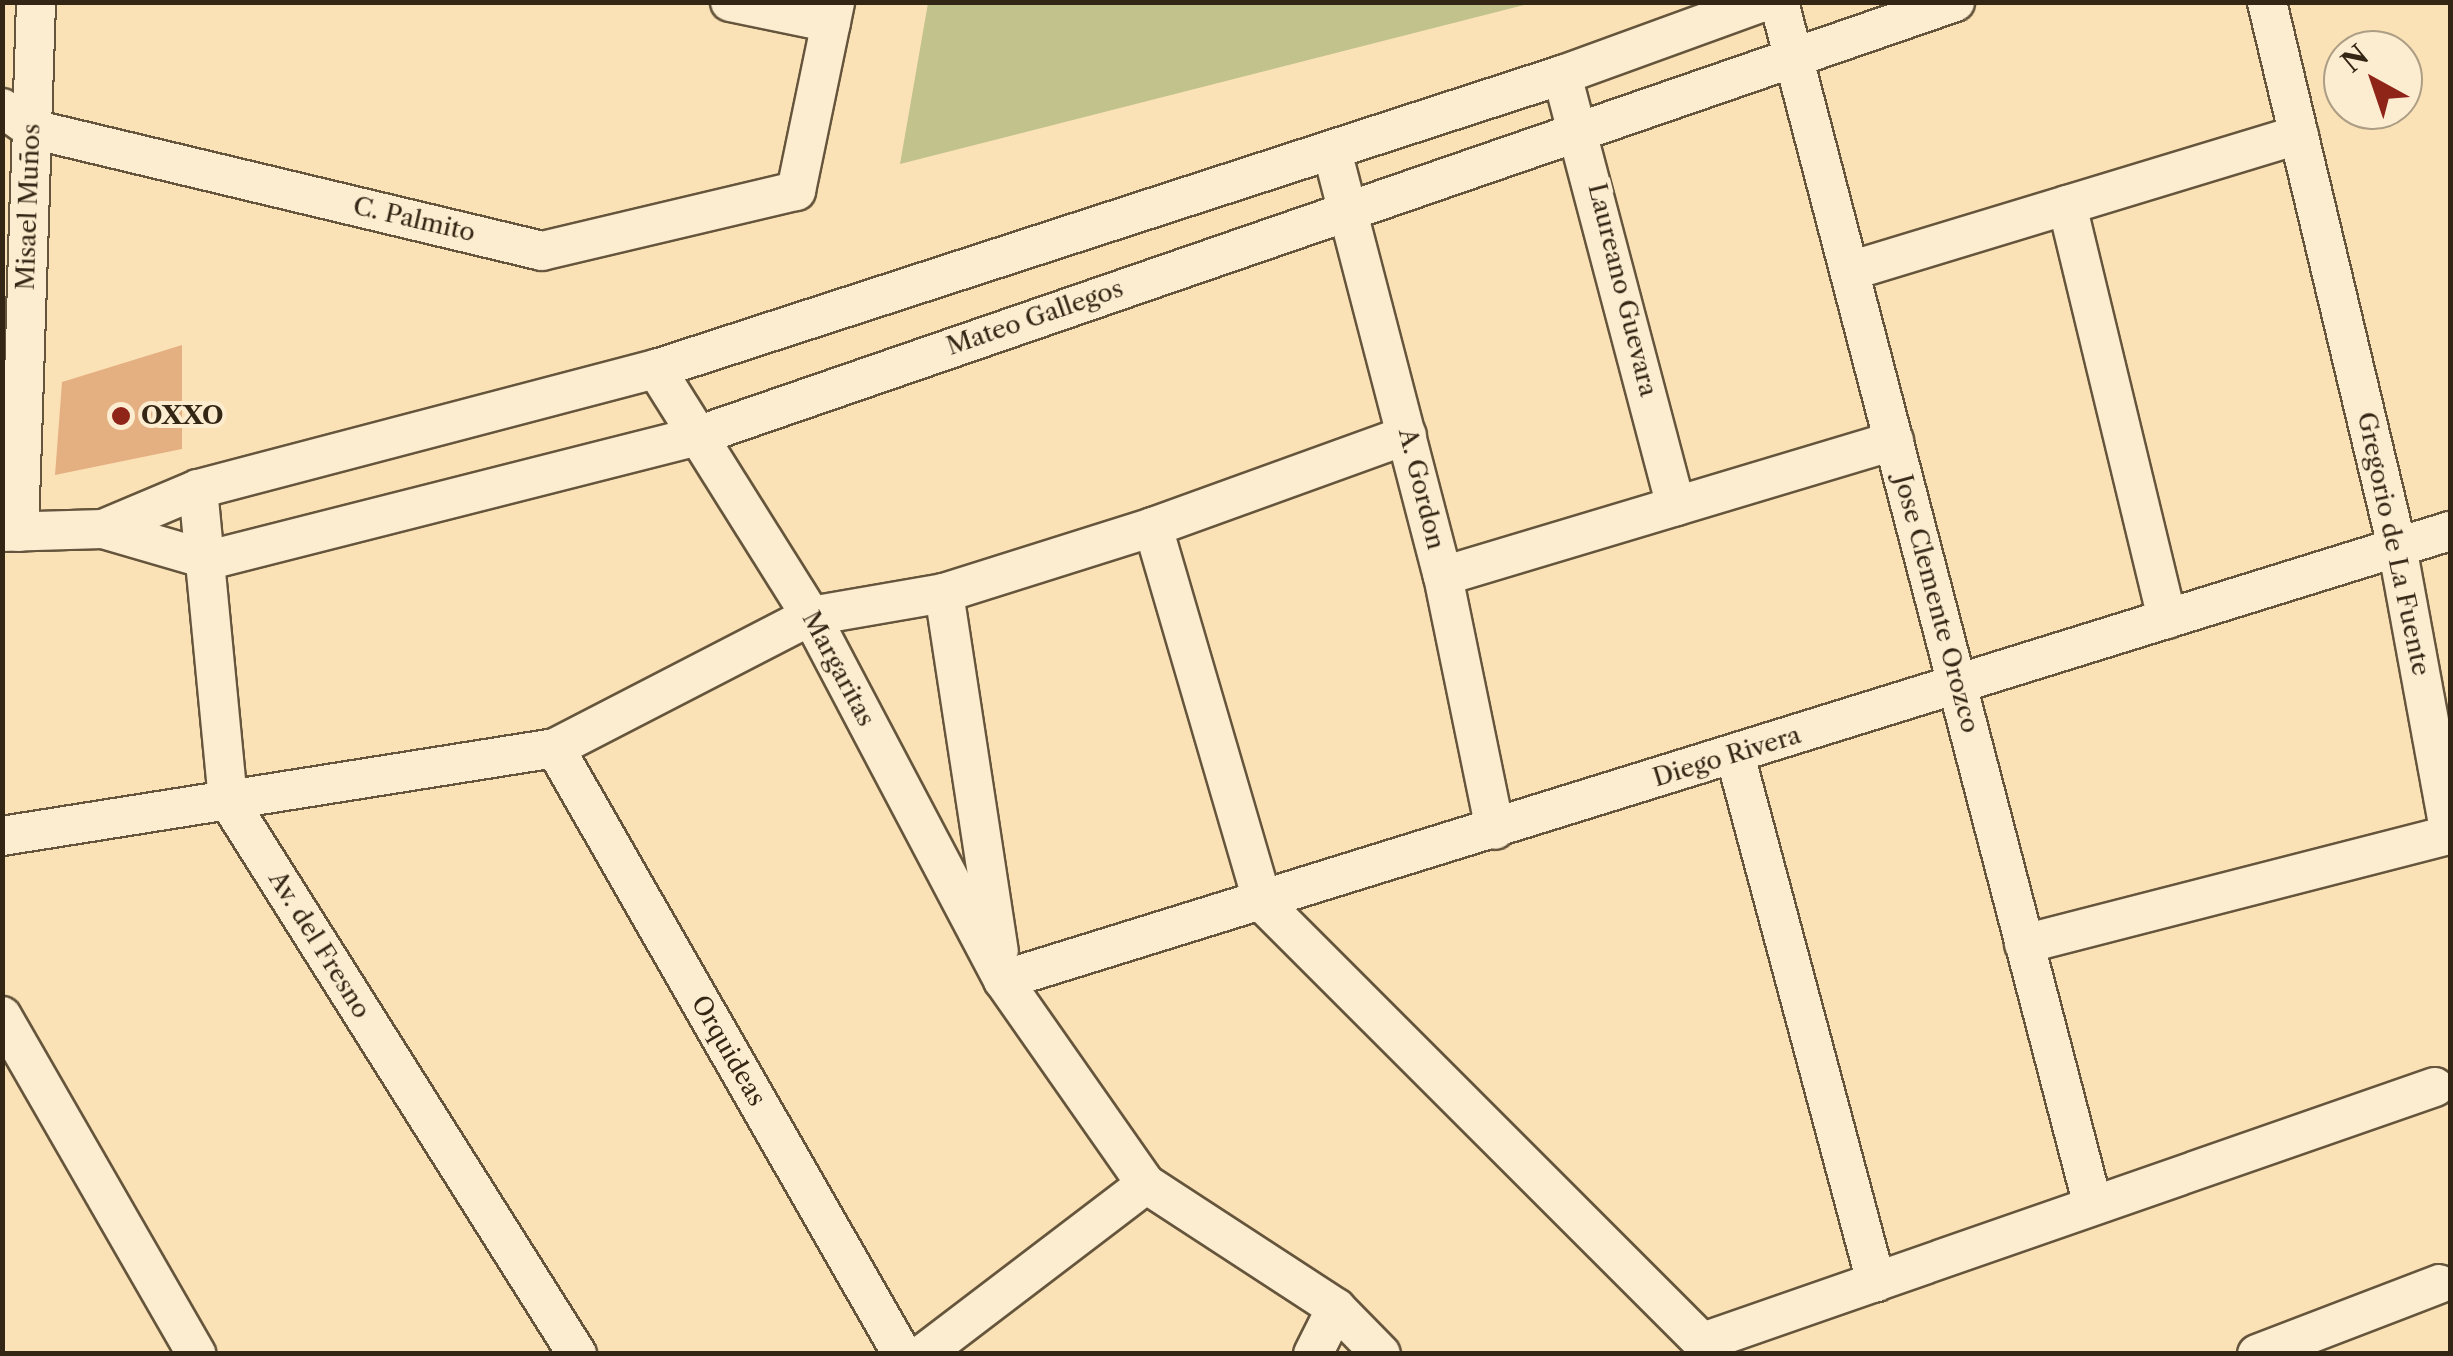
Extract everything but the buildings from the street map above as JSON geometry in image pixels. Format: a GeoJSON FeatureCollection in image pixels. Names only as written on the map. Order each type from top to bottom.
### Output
{"type":"FeatureCollection","features":[{"type":"Feature","properties":{"kind":"street","name":"Misael Muños"},"geometry":{"type":"LineString","coordinates":[[11,532],[17,118],[36,2]]}},
{"type":"Feature","properties":{"kind":"street"},"geometry":{"type":"LineString","coordinates":[[730,2],[833,13]]}},
{"type":"Feature","properties":{"kind":"street"},"geometry":{"type":"LineString","coordinates":[[103,529],[198,489],[656,368],[1562,75],[1763,2]]}},
{"type":"Feature","properties":{"kind":"street","name":"Jose Clemente Orozco"},"geometry":{"type":"LineString","coordinates":[[1779,2],[2092,1206]]}},
{"type":"Feature","properties":{"kind":"street","name":"Mateo Gallegos"},"geometry":{"type":"LineString","coordinates":[[209,560],[694,438],[1349,208],[1955,2]]}},
{"type":"Feature","properties":{"kind":"street","name":"Gregorio de La Fuente"},"geometry":{"type":"LineString","coordinates":[[2024,944],[2450,835],[2398,547],[2267,2]]}},
{"type":"Feature","properties":{"kind":"street","name":"C. Palmito"},"geometry":{"type":"LineString","coordinates":[[17,118],[542,251],[796,190],[833,13]]}},
{"type":"Feature","properties":{"kind":"street","name":"Laureano Guevara"},"geometry":{"type":"LineString","coordinates":[[1562,75],[1582,130],[1676,506]]}},
{"type":"Feature","properties":{"kind":"street"},"geometry":{"type":"LineString","coordinates":[[1850,270],[2299,135]]}},
{"type":"Feature","properties":{"kind":"street","name":"A. Gordon"},"geometry":{"type":"LineString","coordinates":[[1332,150],[1443,576],[1495,830]]}},
{"type":"Feature","properties":{"kind":"street"},"geometry":{"type":"LineString","coordinates":[[2067,205],[2167,619]]}},
{"type":"Feature","properties":{"kind":"street","name":"Margaritas"},"geometry":{"type":"LineString","coordinates":[[656,368],[694,438],[812,616],[1003,980],[1146,1184],[1336,1308],[1381,1354]]}},
{"type":"Feature","properties":{"kind":"street"},"geometry":{"type":"LineString","coordinates":[[2,836],[555,748],[812,616],[944,593],[1153,527],[1407,434]]}},
{"type":"Feature","properties":{"kind":"street"},"geometry":{"type":"LineString","coordinates":[[1443,576],[1894,440]]}},
{"type":"Feature","properties":{"kind":"street","name":"Av. del Fresno"},"geometry":{"type":"LineString","coordinates":[[198,489],[209,560],[228,800],[577,1354]]}},
{"type":"Feature","properties":{"kind":"street"},"geometry":{"type":"LineString","coordinates":[[1153,527],[1264,903],[1709,1348],[1876,1282],[2435,1088]]}},
{"type":"Feature","properties":{"kind":"street"},"geometry":{"type":"LineString","coordinates":[[11,532],[103,529],[209,560]]}},
{"type":"Feature","properties":{"kind":"street","name":"Diego Rivera"},"geometry":{"type":"LineString","coordinates":[[1003,980],[1264,903],[2450,531]]}},
{"type":"Feature","properties":{"kind":"street","name":"Margaritas"},"geometry":{"type":"LineString","coordinates":[[944,593],[1003,980]]}},
{"type":"Feature","properties":{"kind":"street","name":"Orquideas"},"geometry":{"type":"LineString","coordinates":[[555,748],[902,1354]]}},
{"type":"Feature","properties":{"kind":"street"},"geometry":{"type":"LineString","coordinates":[[1735,755],[1876,1282]]}},
{"type":"Feature","properties":{"kind":"street"},"geometry":{"type":"LineString","coordinates":[[2,1016],[196,1354]]}},
{"type":"Feature","properties":{"kind":"street"},"geometry":{"type":"LineString","coordinates":[[923,1354],[1146,1184]]}},
{"type":"Feature","properties":{"kind":"street"},"geometry":{"type":"LineString","coordinates":[[2257,1354],[2440,1284]]}},
{"type":"Feature","properties":{"kind":"street"},"geometry":{"type":"LineString","coordinates":[[1313,1354],[1336,1308]]}},
{"type":"Feature","properties":{"kind":"green space"},"geometry":{"type":"Polygon","coordinates":[[[928,2],[1532,3],[900,164],[928,2]]]}},
{"type":"Feature","properties":{"kind":"place","name":"OXXO"},"geometry":{"type":"Point","coordinates":[121,416]}}]}
